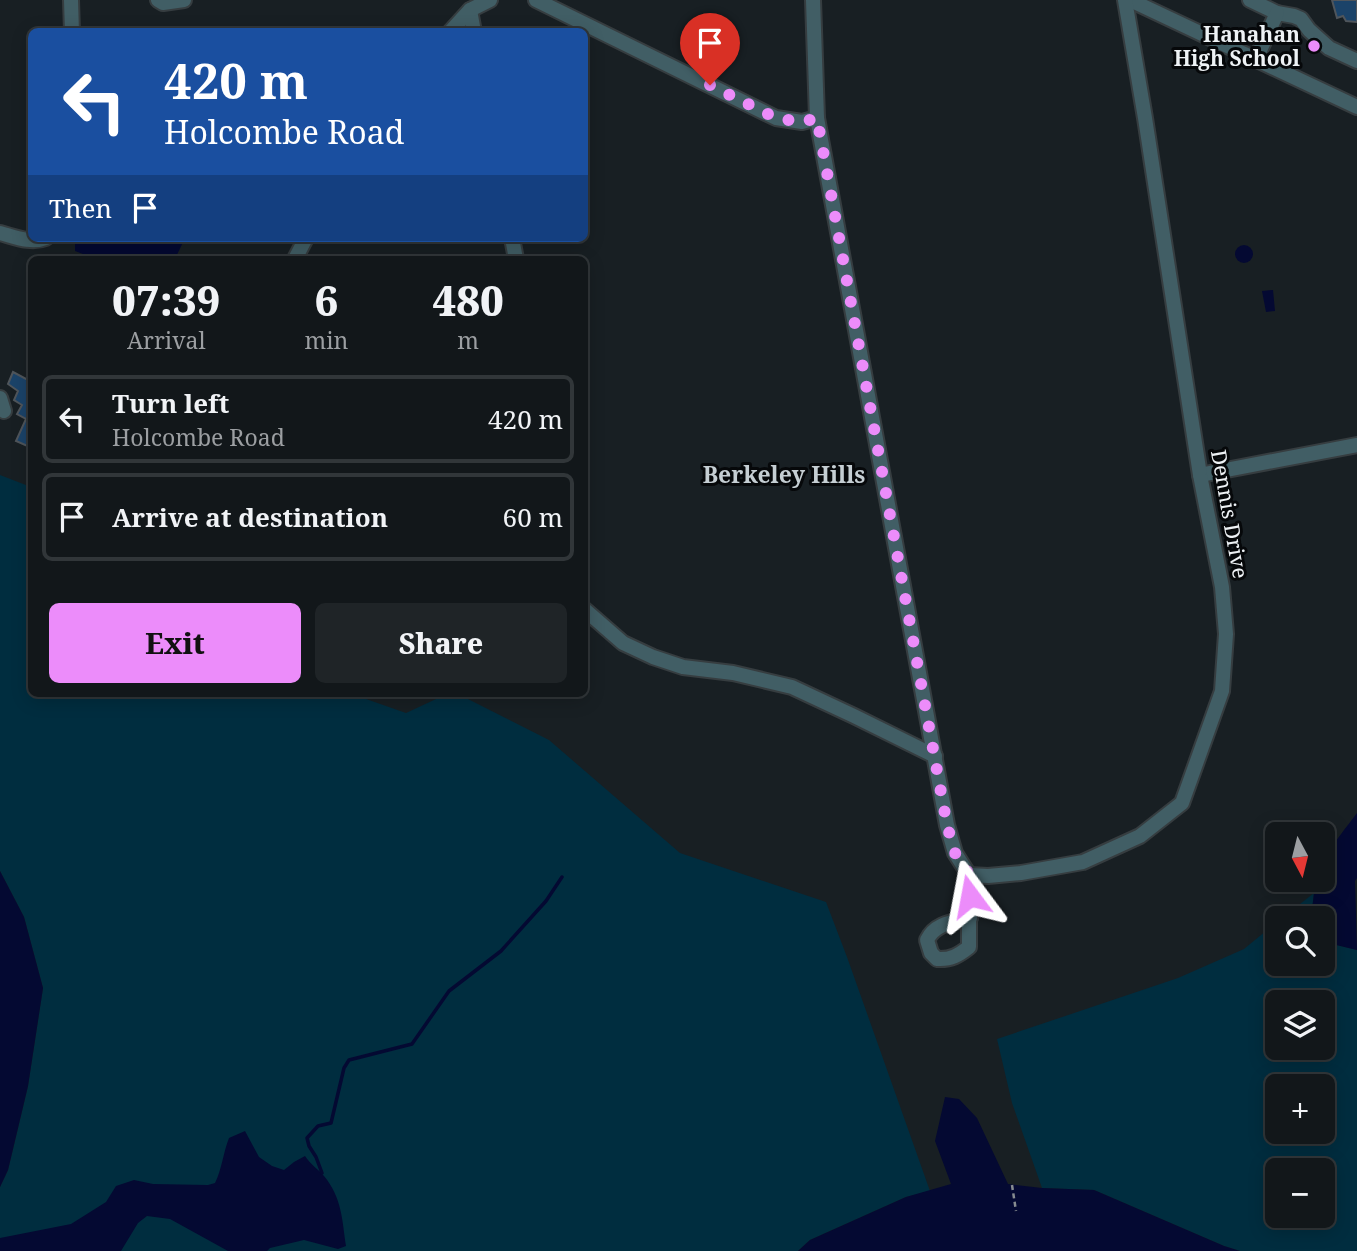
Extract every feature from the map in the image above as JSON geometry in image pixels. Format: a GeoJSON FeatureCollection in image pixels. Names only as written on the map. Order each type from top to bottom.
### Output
{"type":"FeatureCollection","features":[{"type":"Feature","properties":{"kind":"street"},"geometry":{"type":"LineString","coordinates":[[71,0],[72,28]]}},
{"type":"Feature","properties":{"kind":"street"},"geometry":{"type":"LineString","coordinates":[[158,0],[163,3],[184,0]]}},
{"type":"Feature","properties":{"kind":"street"},"geometry":{"type":"LineString","coordinates":[[454,28],[470,10],[490,0]]}},
{"type":"Feature","properties":{"kind":"street"},"geometry":{"type":"LineString","coordinates":[[536,0],[776,118],[802,122],[817,118]]}},
{"type":"Feature","properties":{"kind":"street"},"geometry":{"type":"LineString","coordinates":[[813,0],[817,118],[947,825],[955,853],[969,874],[970,918]]}},
{"type":"Feature","properties":{"kind":"street"},"geometry":{"type":"LineString","coordinates":[[1127,0],[1357,107]]}},
{"type":"Feature","properties":{"kind":"street","name":"Dennis Drive"},"geometry":{"type":"LineString","coordinates":[[969,874],[988,876],[1021,873],[1083,862],[1140,836],[1182,803],[1222,691],[1226,634],[1222,587],[1200,475],[1127,0]]}},
{"type":"Feature","properties":{"kind":"street"},"geometry":{"type":"LineString","coordinates":[[1250,0],[1277,13],[1301,19],[1329,48],[1357,61]]}},
{"type":"Feature","properties":{"kind":"street"},"geometry":{"type":"LineString","coordinates":[[470,10],[473,28]]}},
{"type":"Feature","properties":{"kind":"street"},"geometry":{"type":"LineString","coordinates":[[1256,59],[1277,13]]}},
{"type":"Feature","properties":{"kind":"street"},"geometry":{"type":"LineString","coordinates":[[0,233],[28,239]]}},
{"type":"Feature","properties":{"kind":"street"},"geometry":{"type":"LineString","coordinates":[[1200,475],[1357,445]]}},
{"type":"Feature","properties":{"kind":"street"},"geometry":{"type":"LineString","coordinates":[[588,613],[623,643],[653,657],[683,667],[733,673],[792,687],[935,756]]}},
{"type":"Feature","properties":{"kind":"path"},"geometry":{"type":"LineString","coordinates":[[1012,1185],[1016,1210]]}},
{"type":"Feature","properties":{"kind":"shaded area"},"geometry":{"type":"Polygon","coordinates":[[[0,475],[28,486],[28,697],[360,697],[406,713],[440,697],[464,697],[549,740],[680,853],[826,902],[930,1191],[906,1197],[810,1240],[798,1251],[0,1251],[0,1187],[8,1170],[28,1086],[43,988],[24,917],[0,871],[0,475]]]}},
{"type":"Feature","properties":{"kind":"shaded area"},"geometry":{"type":"Polygon","coordinates":[[[1314,893],[1312,906],[1298,906],[1314,893]]]}},
{"type":"Feature","properties":{"kind":"shaded area"},"geometry":{"type":"Polygon","coordinates":[[[1265,932],[1265,976],[1335,976],[1335,944],[1357,950],[1357,1251],[1240,1251],[1094,1190],[1042,1188],[1012,1103],[997,1039],[1178,978],[1244,949],[1265,932]]]}},
{"type":"Feature","properties":{"kind":"water"},"geometry":{"type":"Polygon","coordinates":[[[75,242],[183,242],[176,256],[88,256],[75,251],[75,242]]]}},
{"type":"Feature","properties":{"kind":"water"},"geometry":{"type":"Polygon","coordinates":[[[1244,245],[1250,248],[1253,254],[1250,260],[1244,263],[1238,260],[1235,254],[1238,248],[1244,245]]]}},
{"type":"Feature","properties":{"kind":"water"},"geometry":{"type":"Polygon","coordinates":[[[1273,290],[1275,311],[1266,312],[1262,291],[1273,290]]]}},
{"type":"Feature","properties":{"kind":"water"},"geometry":{"type":"Polygon","coordinates":[[[1357,813],[1357,950],[1335,945],[1335,906],[1312,906],[1314,892],[1335,892],[1335,843],[1357,813]]]}},
{"type":"Feature","properties":{"kind":"water"},"geometry":{"type":"Polygon","coordinates":[[[0,871],[24,917],[43,988],[28,1086],[8,1170],[0,1187],[0,871]]]}},
{"type":"Feature","properties":{"kind":"water"},"geometry":{"type":"Polygon","coordinates":[[[945,1097],[959,1099],[977,1118],[1008,1184],[1094,1190],[1240,1251],[798,1251],[810,1240],[906,1197],[951,1184],[935,1141],[945,1097]]]}},
{"type":"Feature","properties":{"kind":"water"},"geometry":{"type":"Polygon","coordinates":[[[245,1131],[259,1157],[272,1166],[284,1170],[305,1156],[324,1176],[338,1201],[346,1246],[338,1249],[304,1240],[267,1251],[228,1251],[170,1219],[147,1216],[138,1223],[121,1251],[0,1251],[0,1238],[71,1224],[106,1202],[116,1186],[134,1180],[153,1184],[215,1183],[229,1138],[245,1131]]]}},
{"type":"Feature","properties":{"kind":"building","name":"Hanahan High School"},"geometry":{"type":"Polygon","coordinates":[[[1332,0],[1357,0],[1357,22],[1346,21],[1343,16],[1337,18],[1332,0]]]}},
{"type":"Feature","properties":{"kind":"building"},"geometry":{"type":"Polygon","coordinates":[[[13,372],[28,380],[28,446],[16,441],[26,419],[17,414],[22,405],[14,400],[18,391],[8,384],[13,372]]]}},
{"type":"Feature","properties":{"kind":"waterway"},"geometry":{"type":"LineString","coordinates":[[322,1173],[307,1138],[318,1126],[331,1123],[344,1068],[349,1060],[412,1044],[449,991],[501,951],[546,901],[562,877]]}},
{"type":"Feature","properties":{"kind":"place","name":"Hanahan High School"},"geometry":{"type":"Point","coordinates":[1314,46]}},
{"type":"Feature","properties":{"kind":"district","name":"Berkeley Hills"},"geometry":{"type":"Point","coordinates":[784,474]}},
{"type":"Feature","properties":{"kind":"route"},"geometry":{"type":"LineString","coordinates":[[710,85],[776,118],[802,122],[817,118],[947,825],[955,853],[969,874],[970,896]]}}]}
